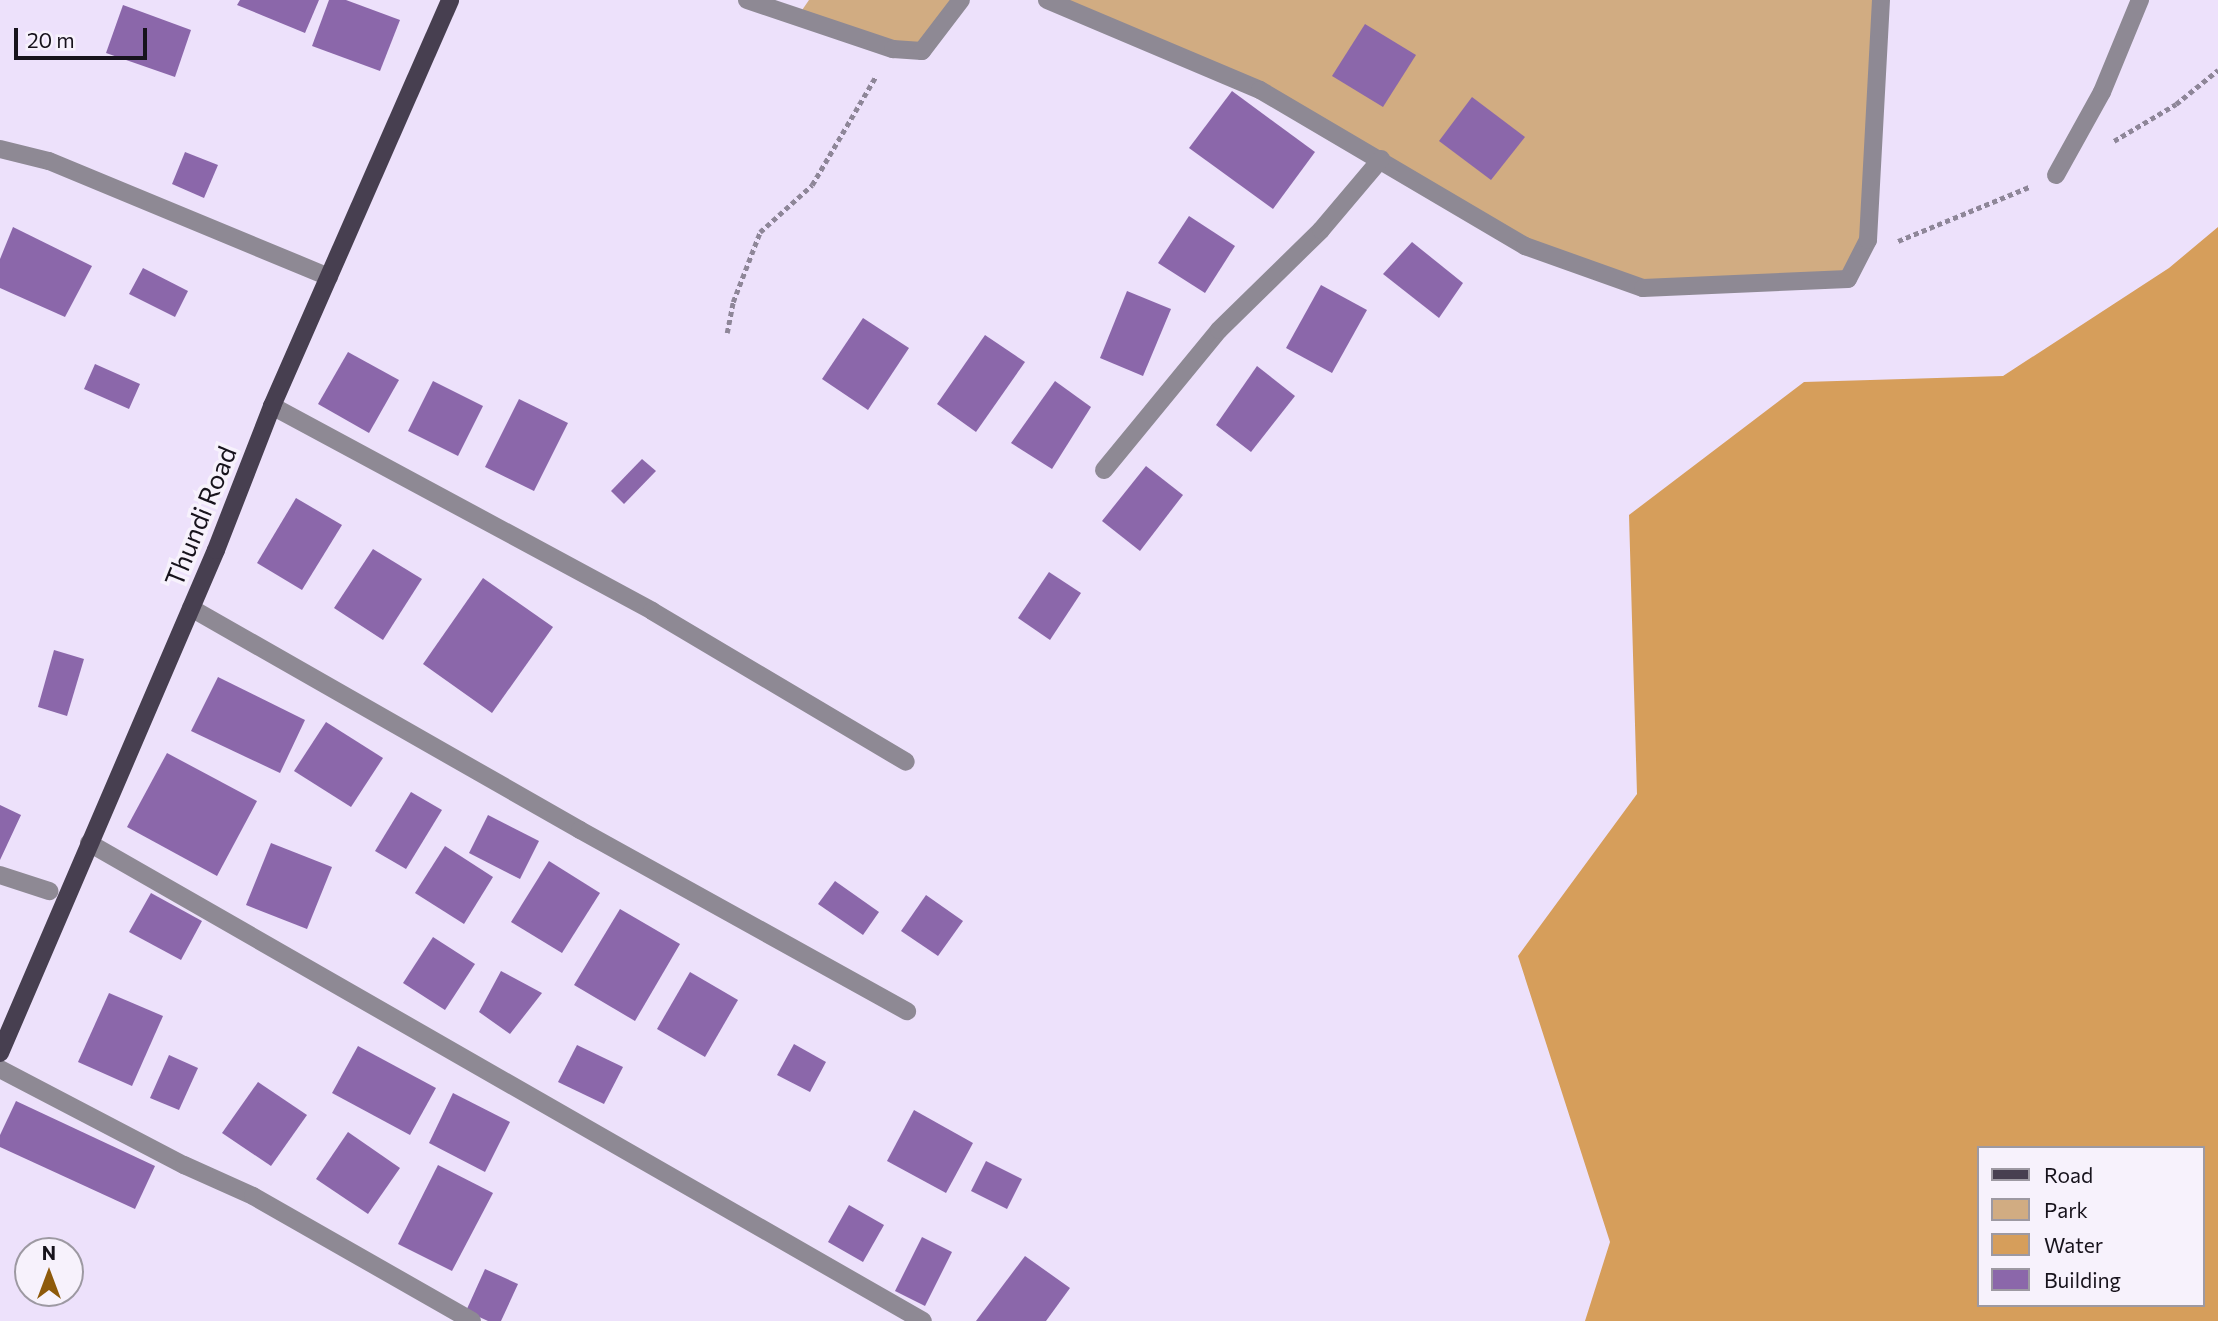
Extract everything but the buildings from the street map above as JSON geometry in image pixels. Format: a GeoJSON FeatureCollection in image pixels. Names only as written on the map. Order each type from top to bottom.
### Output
{"type":"FeatureCollection","features":[{"type":"Feature","properties":{"kind":"main road","name":"Thundi Road"},"geometry":{"type":"LineString","coordinates":[[0,1053],[191,608],[272,406],[450,0]]}},
{"type":"Feature","properties":{"kind":"street"},"geometry":{"type":"LineString","coordinates":[[747,0],[893,49],[922,51],[961,0]]}},
{"type":"Feature","properties":{"kind":"street"},"geometry":{"type":"LineString","coordinates":[[1047,0],[1260,90],[1525,246],[1643,288],[1848,279],[1868,240],[1881,0]]}},
{"type":"Feature","properties":{"kind":"street"},"geometry":{"type":"LineString","coordinates":[[2056,175],[2102,92],[2140,0]]}},
{"type":"Feature","properties":{"kind":"street"},"geometry":{"type":"LineString","coordinates":[[0,149],[49,161],[329,277]]}},
{"type":"Feature","properties":{"kind":"street"},"geometry":{"type":"LineString","coordinates":[[1104,470],[1219,330],[1321,230],[1381,159]]}},
{"type":"Feature","properties":{"kind":"street"},"geometry":{"type":"LineString","coordinates":[[272,406],[652,611],[906,762]]}},
{"type":"Feature","properties":{"kind":"street"},"geometry":{"type":"LineString","coordinates":[[191,608],[580,830],[907,1011]]}},
{"type":"Feature","properties":{"kind":"street"},"geometry":{"type":"LineString","coordinates":[[89,843],[923,1321]]}},
{"type":"Feature","properties":{"kind":"street"},"geometry":{"type":"LineString","coordinates":[[0,875],[49,891]]}},
{"type":"Feature","properties":{"kind":"street"},"geometry":{"type":"LineString","coordinates":[[0,1069],[184,1165],[253,1196],[472,1321]]}},
{"type":"Feature","properties":{"kind":"path"},"geometry":{"type":"LineString","coordinates":[[727,333],[733,302],[760,232],[811,185],[893,49]]}},
{"type":"Feature","properties":{"kind":"green space"},"geometry":{"type":"Polygon","coordinates":[[[809,0],[961,0],[922,51],[798,16],[809,0]]]}},
{"type":"Feature","properties":{"kind":"green space"},"geometry":{"type":"Polygon","coordinates":[[[1047,0],[1881,0],[1868,240],[1848,279],[1643,288],[1525,246],[1260,90],[1047,0]]]}},
{"type":"Feature","properties":{"kind":"water"},"geometry":{"type":"Polygon","coordinates":[[[2218,227],[2218,1321],[1585,1321],[1610,1242],[1518,956],[1637,794],[1629,515],[1804,382],[2003,376],[2169,268],[2218,227]]]}}]}
